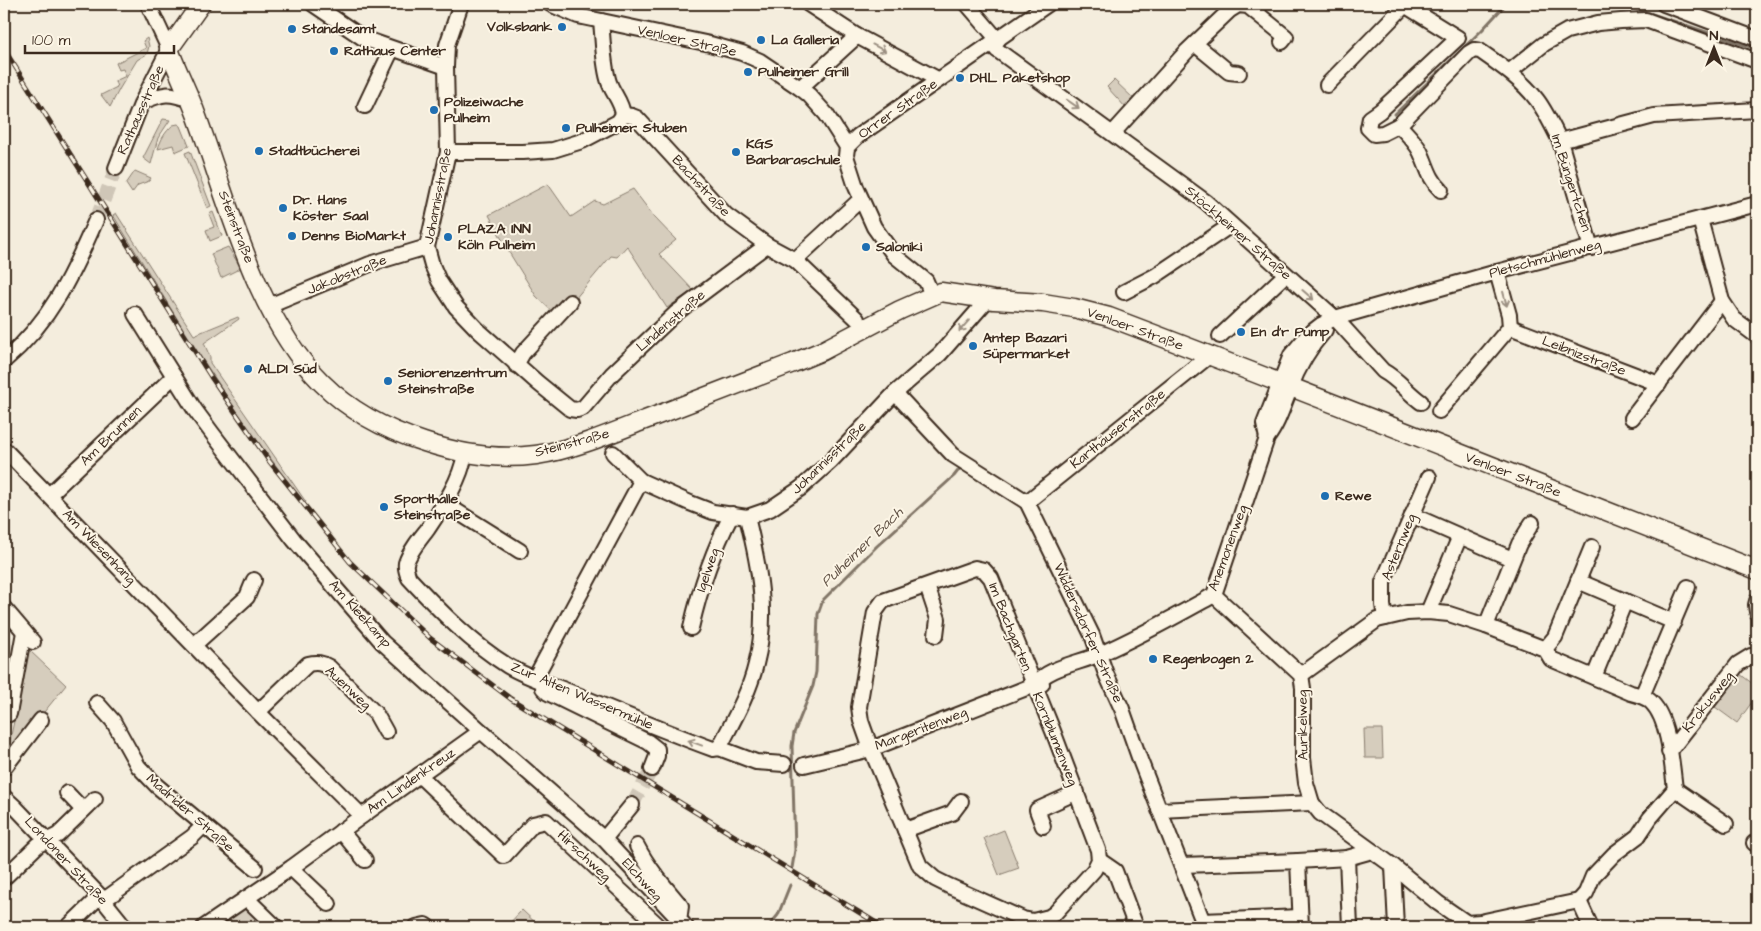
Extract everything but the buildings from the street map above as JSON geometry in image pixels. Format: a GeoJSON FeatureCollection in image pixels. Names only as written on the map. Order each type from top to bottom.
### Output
{"type":"FeatureCollection","features":[{"type":"Feature","properties":{"kind":"main road","name":"Rathausstraße"},"geometry":{"type":"LineString","coordinates":[[169,49],[201,4]]}},
{"type":"Feature","properties":{"kind":"main road","name":"Steinstraße"},"geometry":{"type":"LineString","coordinates":[[169,49],[190,100],[226,204],[269,306],[296,351],[322,383],[359,413],[403,435],[447,450],[497,457],[535,455],[608,434],[793,363],[932,295]]}},
{"type":"Feature","properties":{"kind":"main road","name":"Venloer Straße"},"geometry":{"type":"LineString","coordinates":[[932,295],[941,292],[1043,303],[1109,317],[1757,570]]}},
{"type":"Feature","properties":{"kind":"street","name":"Steinstraße"},"geometry":{"type":"LineString","coordinates":[[148,4],[169,49]]}},
{"type":"Feature","properties":{"kind":"street"},"geometry":{"type":"LineString","coordinates":[[313,4],[363,38],[446,67]]}},
{"type":"Feature","properties":{"kind":"street","name":"Johannisstraße"},"geometry":{"type":"LineString","coordinates":[[461,4],[447,45],[448,152],[427,247],[432,265],[439,281],[456,306],[478,330],[570,409],[578,410],[582,408]]}},
{"type":"Feature","properties":{"kind":"street","name":"Venloer Straße"},"geometry":{"type":"LineString","coordinates":[[550,4],[578,16],[710,44],[742,53],[760,61],[800,88],[826,114],[847,147],[846,156],[860,199],[885,245],[926,281],[932,295]]}},
{"type":"Feature","properties":{"kind":"street"},"geometry":{"type":"LineString","coordinates":[[808,4],[857,36],[939,80]]}},
{"type":"Feature","properties":{"kind":"street","name":"Stöckheimer Straße"},"geometry":{"type":"LineString","coordinates":[[967,4],[995,42],[997,50],[1206,202],[1334,318],[1383,371],[1392,376],[1409,394],[1421,402]]}},
{"type":"Feature","properties":{"kind":"street","name":"Orrer Straße"},"geometry":{"type":"LineString","coordinates":[[847,147],[858,136],[1048,4]]}},
{"type":"Feature","properties":{"kind":"street"},"geometry":{"type":"LineString","coordinates":[[1327,85],[1404,4]]}},
{"type":"Feature","properties":{"kind":"street","name":"Im Büngertchen"},"geometry":{"type":"LineString","coordinates":[[1404,4],[1458,38],[1380,111],[1370,118],[1368,128],[1374,134],[1383,134],[1399,125],[1469,52],[1474,50],[1480,51],[1509,72],[1536,100],[1560,141],[1592,248]]}},
{"type":"Feature","properties":{"kind":"street"},"geometry":{"type":"LineString","coordinates":[[1664,4],[1757,39]]}},
{"type":"Feature","properties":{"kind":"street"},"geometry":{"type":"LineString","coordinates":[[1113,133],[1186,50],[1238,5],[1248,6],[1286,37],[1282,42]]}},
{"type":"Feature","properties":{"kind":"street"},"geometry":{"type":"LineString","coordinates":[[1509,72],[1544,44],[1567,31],[1598,23],[1621,21],[1646,20],[1757,61]]}},
{"type":"Feature","properties":{"kind":"street"},"geometry":{"type":"LineString","coordinates":[[448,152],[553,150],[582,141],[618,122],[623,115],[619,100],[610,86],[607,77],[601,21]]}},
{"type":"Feature","properties":{"kind":"street"},"geometry":{"type":"LineString","coordinates":[[800,88],[857,36]]}},
{"type":"Feature","properties":{"kind":"street"},"geometry":{"type":"LineString","coordinates":[[1195,44],[1229,72],[1239,73]]}},
{"type":"Feature","properties":{"kind":"street","name":"Rathausstraße"},"geometry":{"type":"LineString","coordinates":[[116,168],[142,102],[169,49]]}},
{"type":"Feature","properties":{"kind":"street"},"geometry":{"type":"LineString","coordinates":[[365,106],[392,49]]}},
{"type":"Feature","properties":{"kind":"street"},"geometry":{"type":"LineString","coordinates":[[142,102],[166,94],[190,100]]}},
{"type":"Feature","properties":{"kind":"street"},"geometry":{"type":"LineString","coordinates":[[1560,141],[1654,116],[1757,110]]}},
{"type":"Feature","properties":{"kind":"street","name":"Bachstraße"},"geometry":{"type":"LineString","coordinates":[[623,115],[637,118],[726,215],[767,245],[795,260],[857,319]]}},
{"type":"Feature","properties":{"kind":"street"},"geometry":{"type":"LineString","coordinates":[[1399,125],[1420,151],[1433,182],[1440,190]]}},
{"type":"Feature","properties":{"kind":"street"},"geometry":{"type":"LineString","coordinates":[[795,260],[860,199]]}},
{"type":"Feature","properties":{"kind":"street","name":"Pletschmühlenweg"},"geometry":{"type":"LineString","coordinates":[[1334,318],[1497,272],[1757,204]]}},
{"type":"Feature","properties":{"kind":"street"},"geometry":{"type":"LineString","coordinates":[[1700,219],[1722,301],[1734,319],[1757,336]]}},
{"type":"Feature","properties":{"kind":"street"},"geometry":{"type":"LineString","coordinates":[[4,361],[20,347],[52,309],[78,262],[96,220]]}},
{"type":"Feature","properties":{"kind":"street"},"geometry":{"type":"LineString","coordinates":[[1124,292],[1155,276],[1231,225]]}},
{"type":"Feature","properties":{"kind":"street","name":"Lindenstraße"},"geometry":{"type":"LineString","coordinates":[[582,408],[612,374],[676,313],[767,245]]}},
{"type":"Feature","properties":{"kind":"street","name":"Jakobstraße"},"geometry":{"type":"LineString","coordinates":[[269,306],[378,261],[427,247]]}},
{"type":"Feature","properties":{"kind":"street"},"geometry":{"type":"LineString","coordinates":[[1439,411],[1510,327],[1509,315],[1497,272]]}},
{"type":"Feature","properties":{"kind":"street"},"geometry":{"type":"LineString","coordinates":[[1220,336],[1285,275]]}},
{"type":"Feature","properties":{"kind":"street","name":"Johannisstraße"},"geometry":{"type":"LineString","coordinates":[[747,517],[770,509],[801,488],[831,461],[895,393],[940,354],[988,298]]}},
{"type":"Feature","properties":{"kind":"street"},"geometry":{"type":"LineString","coordinates":[[1632,418],[1722,301]]}},
{"type":"Feature","properties":{"kind":"street"},"geometry":{"type":"LineString","coordinates":[[516,364],[523,353],[570,302]]}},
{"type":"Feature","properties":{"kind":"street","name":"Am Kleekamp"},"geometry":{"type":"LineString","coordinates":[[135,314],[195,410],[264,502],[382,642],[480,731],[604,839]]}},
{"type":"Feature","properties":{"kind":"street"},"geometry":{"type":"LineString","coordinates":[[1286,385],[1308,349],[1334,318]]}},
{"type":"Feature","properties":{"kind":"street","name":"Leibnizstraße"},"geometry":{"type":"LineString","coordinates":[[1510,327],[1659,384]]}},
{"type":"Feature","properties":{"kind":"street","name":"Karthäuserstraße"},"geometry":{"type":"LineString","coordinates":[[1027,502],[1209,356]]}},
{"type":"Feature","properties":{"kind":"street","name":"Am Brunnen"},"geometry":{"type":"LineString","coordinates":[[49,495],[174,376]]}},
{"type":"Feature","properties":{"kind":"street","name":"Anemonenweg"},"geometry":{"type":"LineString","coordinates":[[1099,655],[1214,595],[1267,438],[1273,430],[1286,385]]}},
{"type":"Feature","properties":{"kind":"street"},"geometry":{"type":"LineString","coordinates":[[895,393],[953,455],[1027,502]]}},
{"type":"Feature","properties":{"kind":"street","name":"Am Wiesenhang"},"geometry":{"type":"LineString","coordinates":[[4,449],[258,712],[362,816]]}},
{"type":"Feature","properties":{"kind":"street"},"geometry":{"type":"LineString","coordinates":[[613,453],[641,481],[713,512],[747,517],[759,566],[763,617],[756,664],[742,703],[719,748]]}},
{"type":"Feature","properties":{"kind":"street","name":"Zur Alten Wassermühle"},"geometry":{"type":"LineString","coordinates":[[465,454],[462,468],[445,504],[412,550],[406,564],[409,578],[456,625],[483,648],[510,667],[535,678],[671,734],[713,749],[719,748],[756,762],[784,764]]}},
{"type":"Feature","properties":{"kind":"street","name":"Asternweg"},"geometry":{"type":"LineString","coordinates":[[1385,618],[1383,582],[1429,478]]}},
{"type":"Feature","properties":{"kind":"street"},"geometry":{"type":"LineString","coordinates":[[641,481],[535,678],[548,693],[648,742],[657,749],[657,756],[652,769]]}},
{"type":"Feature","properties":{"kind":"street","name":"Widdersdorfer Straße"},"geometry":{"type":"LineString","coordinates":[[1027,502],[1092,635],[1122,708],[1159,810],[1204,924]]}},
{"type":"Feature","properties":{"kind":"street"},"geometry":{"type":"LineString","coordinates":[[445,504],[520,551]]}},
{"type":"Feature","properties":{"kind":"street","name":"Igelweg"},"geometry":{"type":"LineString","coordinates":[[691,628],[710,563],[732,514]]}},
{"type":"Feature","properties":{"kind":"street"},"geometry":{"type":"LineString","coordinates":[[1412,515],[1512,559]]}},
{"type":"Feature","properties":{"kind":"street"},"geometry":{"type":"LineString","coordinates":[[1486,626],[1512,559],[1532,523]]}},
{"type":"Feature","properties":{"kind":"street"},"geometry":{"type":"LineString","coordinates":[[1428,612],[1460,536]]}},
{"type":"Feature","properties":{"kind":"street"},"geometry":{"type":"LineString","coordinates":[[1544,649],[1555,637],[1592,547]]}},
{"type":"Feature","properties":{"kind":"street","name":"Im Bachgarten"},"geometry":{"type":"LineString","coordinates":[[1034,685],[991,578],[984,570],[975,568],[883,601],[875,612],[859,706],[861,721],[871,749],[920,866],[936,879],[1023,920],[1042,923]]}},
{"type":"Feature","properties":{"kind":"street"},"geometry":{"type":"LineString","coordinates":[[194,645],[247,597],[254,580]]}},
{"type":"Feature","properties":{"kind":"street"},"geometry":{"type":"LineString","coordinates":[[1578,581],[1674,622]]}},
{"type":"Feature","properties":{"kind":"street"},"geometry":{"type":"LineString","coordinates":[[927,586],[938,619],[936,635]]}},
{"type":"Feature","properties":{"kind":"street"},"geometry":{"type":"LineString","coordinates":[[1642,696],[1688,587]]}},
{"type":"Feature","properties":{"kind":"street","name":"Aurikelweg"},"geometry":{"type":"LineString","coordinates":[[1214,595],[1301,675],[1303,688],[1303,758],[1306,783],[1312,803]]}},
{"type":"Feature","properties":{"kind":"street"},"geometry":{"type":"LineString","coordinates":[[1594,677],[1625,601]]}},
{"type":"Feature","properties":{"kind":"street"},"geometry":{"type":"LineString","coordinates":[[1757,601],[1757,612]]}},
{"type":"Feature","properties":{"kind":"street"},"geometry":{"type":"LineString","coordinates":[[1301,675],[1377,620],[1407,613],[1428,612],[1449,614],[1486,626],[1544,649],[1551,659],[1651,701],[1659,711],[1664,726],[1675,789],[1726,824]]}},
{"type":"Feature","properties":{"kind":"street"},"geometry":{"type":"LineString","coordinates":[[6,614],[28,637],[9,714]]}},
{"type":"Feature","properties":{"kind":"street","name":"Margeritenweg"},"geometry":{"type":"LineString","coordinates":[[804,765],[871,749],[1034,685],[1047,683],[1083,670],[1099,655]]}},
{"type":"Feature","properties":{"kind":"street","name":"Krokusweg"},"geometry":{"type":"LineString","coordinates":[[1669,752],[1738,664],[1751,656]]}},
{"type":"Feature","properties":{"kind":"street","name":"Auenweg"},"geometry":{"type":"LineString","coordinates":[[258,712],[308,664],[315,662],[329,668],[376,714],[386,732]]}},
{"type":"Feature","properties":{"kind":"street","name":"Kornblumenweg"},"geometry":{"type":"LineString","coordinates":[[1034,685],[1077,792],[1098,850],[1099,860]]}},
{"type":"Feature","properties":{"kind":"street","name":"Madrider Straße"},"geometry":{"type":"LineString","coordinates":[[97,703],[113,721],[138,766],[157,786],[202,826],[256,868]]}},
{"type":"Feature","properties":{"kind":"street"},"geometry":{"type":"LineString","coordinates":[[4,768],[41,720]]}},
{"type":"Feature","properties":{"kind":"street","name":"Am Lindenkreuz"},"geometry":{"type":"LineString","coordinates":[[204,927],[291,868],[480,731]]}},
{"type":"Feature","properties":{"kind":"street","name":"Hirschweg"},"geometry":{"type":"LineString","coordinates":[[419,775],[504,856],[533,824],[546,821],[660,927]]}},
{"type":"Feature","properties":{"kind":"street"},"geometry":{"type":"LineString","coordinates":[[1159,810],[1312,803],[1320,813],[1394,866],[1466,925],[1579,901],[1586,893],[1593,876],[1622,846],[1638,836],[1650,818],[1675,789]]}},
{"type":"Feature","properties":{"kind":"street","name":"Kornblumenweg"},"geometry":{"type":"LineString","coordinates":[[1043,826],[1037,810],[1077,792]]}},
{"type":"Feature","properties":{"kind":"street"},"geometry":{"type":"LineString","coordinates":[[67,793],[84,810]]}},
{"type":"Feature","properties":{"kind":"street","name":"Londoner Straße"},"geometry":{"type":"LineString","coordinates":[[4,797],[102,898],[124,927]]}},
{"type":"Feature","properties":{"kind":"street"},"geometry":{"type":"LineString","coordinates":[[6,876],[38,845],[58,835],[95,799]]}},
{"type":"Feature","properties":{"kind":"street"},"geometry":{"type":"LineString","coordinates":[[905,830],[952,813],[961,801]]}},
{"type":"Feature","properties":{"kind":"street"},"geometry":{"type":"LineString","coordinates":[[604,839],[632,805]]}},
{"type":"Feature","properties":{"kind":"street"},"geometry":{"type":"LineString","coordinates":[[68,927],[102,898],[192,837],[202,826]]}},
{"type":"Feature","properties":{"kind":"street"},"geometry":{"type":"LineString","coordinates":[[341,831],[365,860]]}},
{"type":"Feature","properties":{"kind":"street","name":"Elchweg"},"geometry":{"type":"LineString","coordinates":[[604,839],[682,924]]}},
{"type":"Feature","properties":{"kind":"street","name":"Elchweg"},"geometry":{"type":"LineString","coordinates":[[637,846],[655,875],[681,906],[682,924]]}},
{"type":"Feature","properties":{"kind":"street"},"geometry":{"type":"LineString","coordinates":[[1182,865],[1347,858],[1372,851]]}},
{"type":"Feature","properties":{"kind":"street"},"geometry":{"type":"LineString","coordinates":[[1347,858],[1350,927]]}},
{"type":"Feature","properties":{"kind":"street"},"geometry":{"type":"LineString","coordinates":[[1042,923],[1055,913],[1094,870],[1099,860],[1115,872],[1136,927]]}},
{"type":"Feature","properties":{"kind":"street"},"geometry":{"type":"LineString","coordinates":[[1204,924],[1300,922],[1298,861]]}},
{"type":"Feature","properties":{"kind":"street"},"geometry":{"type":"LineString","coordinates":[[1394,866],[1396,927]]}},
{"type":"Feature","properties":{"kind":"street"},"geometry":{"type":"LineString","coordinates":[[291,868],[328,904]]}},
{"type":"Feature","properties":{"kind":"street"},"geometry":{"type":"LineString","coordinates":[[246,898],[276,927]]}},
{"type":"Feature","properties":{"kind":"street"},"geometry":{"type":"LineString","coordinates":[[1579,901],[1591,927]]}},
{"type":"Feature","properties":{"kind":"street"},"geometry":{"type":"LineString","coordinates":[[416,927],[425,925],[428,927]]}},
{"type":"Feature","properties":{"kind":"shaded area"},"geometry":{"type":"Polygon","coordinates":[[[147,38],[149,46],[147,54],[137,60],[110,107],[101,95],[117,87],[115,81],[126,76],[123,69],[119,70],[116,63],[146,48],[143,41],[147,38]]]}},
{"type":"Feature","properties":{"kind":"shaded area"},"geometry":{"type":"Polygon","coordinates":[[[1114,80],[1134,99],[1126,108],[1107,87],[1114,80]]]}},
{"type":"Feature","properties":{"kind":"shaded area"},"geometry":{"type":"Polygon","coordinates":[[[163,119],[170,120],[158,138],[151,164],[143,158],[163,119]]]}},
{"type":"Feature","properties":{"kind":"shaded area"},"geometry":{"type":"Polygon","coordinates":[[[178,124],[181,126],[189,146],[175,152],[173,145],[158,149],[168,130],[173,125],[178,124]]]}},
{"type":"Feature","properties":{"kind":"shaded area"},"geometry":{"type":"Polygon","coordinates":[[[190,151],[211,206],[207,208],[185,153],[190,151]]]}},
{"type":"Feature","properties":{"kind":"shaded area"},"geometry":{"type":"Polygon","coordinates":[[[135,171],[151,178],[149,181],[138,185],[132,193],[126,184],[135,171]]]}},
{"type":"Feature","properties":{"kind":"shaded area"},"geometry":{"type":"Polygon","coordinates":[[[548,184],[571,217],[595,201],[603,204],[633,189],[655,218],[676,240],[659,254],[693,290],[667,308],[627,246],[617,257],[611,256],[559,318],[536,296],[489,215],[548,184]]]}},
{"type":"Feature","properties":{"kind":"shaded area"},"geometry":{"type":"Polygon","coordinates":[[[213,212],[222,236],[210,241],[206,230],[214,227],[209,214],[213,212]]]}},
{"type":"Feature","properties":{"kind":"shaded area"},"geometry":{"type":"Polygon","coordinates":[[[116,213],[194,335],[238,317],[239,319],[204,343],[210,357],[210,363],[306,502],[303,502],[248,428],[199,354],[113,215],[116,213]]]}},
{"type":"Feature","properties":{"kind":"shaded area"},"geometry":{"type":"Polygon","coordinates":[[[228,247],[241,268],[221,278],[211,254],[228,247]]]}},
{"type":"Feature","properties":{"kind":"shaded area"},"geometry":{"type":"Polygon","coordinates":[[[29,650],[66,685],[6,759],[29,650]]]}},
{"type":"Feature","properties":{"kind":"shaded area"},"geometry":{"type":"Polygon","coordinates":[[[1736,671],[1757,687],[1757,695],[1737,723],[1711,704],[1736,671]]]}},
{"type":"Feature","properties":{"kind":"shaded area"},"geometry":{"type":"Polygon","coordinates":[[[1364,729],[1382,729],[1383,758],[1365,758],[1364,729]]]}},
{"type":"Feature","properties":{"kind":"shaded area"},"geometry":{"type":"Polygon","coordinates":[[[1004,830],[1019,868],[999,875],[984,838],[1004,830]]]}},
{"type":"Feature","properties":{"kind":"shaded area"},"geometry":{"type":"Polygon","coordinates":[[[246,906],[268,927],[215,927],[246,906]]]}},
{"type":"Feature","properties":{"kind":"shaded area"},"geometry":{"type":"Polygon","coordinates":[[[522,910],[540,927],[506,927],[522,910]]]}},
{"type":"Feature","properties":{"kind":"waterway","name":"Pulheimer Bach"},"geometry":{"type":"LineString","coordinates":[[1395,114],[1482,30],[1506,4]]}},
{"type":"Feature","properties":{"kind":"waterway","name":"Pulheimer Bach"},"geometry":{"type":"LineString","coordinates":[[1622,4],[1757,49]]}},
{"type":"Feature","properties":{"kind":"waterway","name":"Pulheimer Bach"},"geometry":{"type":"LineString","coordinates":[[792,868],[795,850],[792,746],[794,733],[813,686],[816,672],[818,614],[823,600],[877,546],[954,476],[961,467]]}},
{"type":"Feature","properties":{"kind":"waterway","name":"Pulheimer Bach"},"geometry":{"type":"LineString","coordinates":[[768,927],[778,915],[790,885]]}},
{"type":"Feature","properties":{"kind":"tunnel"},"geometry":{"type":"LineString","coordinates":[[96,220],[116,168]]}},
{"type":"Feature","properties":{"kind":"tunnel"},"geometry":{"type":"LineString","coordinates":[[632,805],[652,769]]}},
{"type":"Feature","properties":{"kind":"railway"},"geometry":{"type":"LineString","coordinates":[[4,49],[211,377],[269,461],[350,562],[430,638],[511,699],[883,927]]}},
{"type":"Feature","properties":{"kind":"place","name":"Volksbank"},"geometry":{"type":"Point","coordinates":[562,27]}},
{"type":"Feature","properties":{"kind":"place","name":"Standesamt"},"geometry":{"type":"Point","coordinates":[292,29]}},
{"type":"Feature","properties":{"kind":"place","name":"La Galleria"},"geometry":{"type":"Point","coordinates":[761,40]}},
{"type":"Feature","properties":{"kind":"place","name":"Rathaus Center"},"geometry":{"type":"Point","coordinates":[334,51]}},
{"type":"Feature","properties":{"kind":"place","name":"Pulheimer Grill"},"geometry":{"type":"Point","coordinates":[748,72]}},
{"type":"Feature","properties":{"kind":"place","name":"DHL Paketshop"},"geometry":{"type":"Point","coordinates":[960,78]}},
{"type":"Feature","properties":{"kind":"place","name":"Polizeiwache Pulheim"},"geometry":{"type":"Point","coordinates":[434,110]}},
{"type":"Feature","properties":{"kind":"place","name":"Pulheimer Stuben"},"geometry":{"type":"Point","coordinates":[566,128]}},
{"type":"Feature","properties":{"kind":"place","name":"Stadtbücherei"},"geometry":{"type":"Point","coordinates":[259,151]}},
{"type":"Feature","properties":{"kind":"place","name":"KGS Barbaraschule"},"geometry":{"type":"Point","coordinates":[736,152]}},
{"type":"Feature","properties":{"kind":"place","name":"Dr. Hans Köster Saal"},"geometry":{"type":"Point","coordinates":[283,208]}},
{"type":"Feature","properties":{"kind":"place","name":"Denns BioMarkt"},"geometry":{"type":"Point","coordinates":[292,236]}},
{"type":"Feature","properties":{"kind":"place","name":"PLAZA INN Köln Pulheim"},"geometry":{"type":"Point","coordinates":[448,237]}},
{"type":"Feature","properties":{"kind":"place","name":"Saloniki"},"geometry":{"type":"Point","coordinates":[866,247]}},
{"type":"Feature","properties":{"kind":"place","name":"En d'r Pump"},"geometry":{"type":"Point","coordinates":[1241,332]}},
{"type":"Feature","properties":{"kind":"place","name":"Antep Bazari Süpermarket"},"geometry":{"type":"Point","coordinates":[973,346]}},
{"type":"Feature","properties":{"kind":"place","name":"ALDI Süd"},"geometry":{"type":"Point","coordinates":[248,369]}},
{"type":"Feature","properties":{"kind":"place","name":"Seniorenzentrum Steinstraße"},"geometry":{"type":"Point","coordinates":[388,381]}},
{"type":"Feature","properties":{"kind":"place","name":"Rewe"},"geometry":{"type":"Point","coordinates":[1325,496]}},
{"type":"Feature","properties":{"kind":"place","name":"Sporthalle Steinstraße"},"geometry":{"type":"Point","coordinates":[384,507]}},
{"type":"Feature","properties":{"kind":"place","name":"Regenbogen 2"},"geometry":{"type":"Point","coordinates":[1153,659]}}]}
